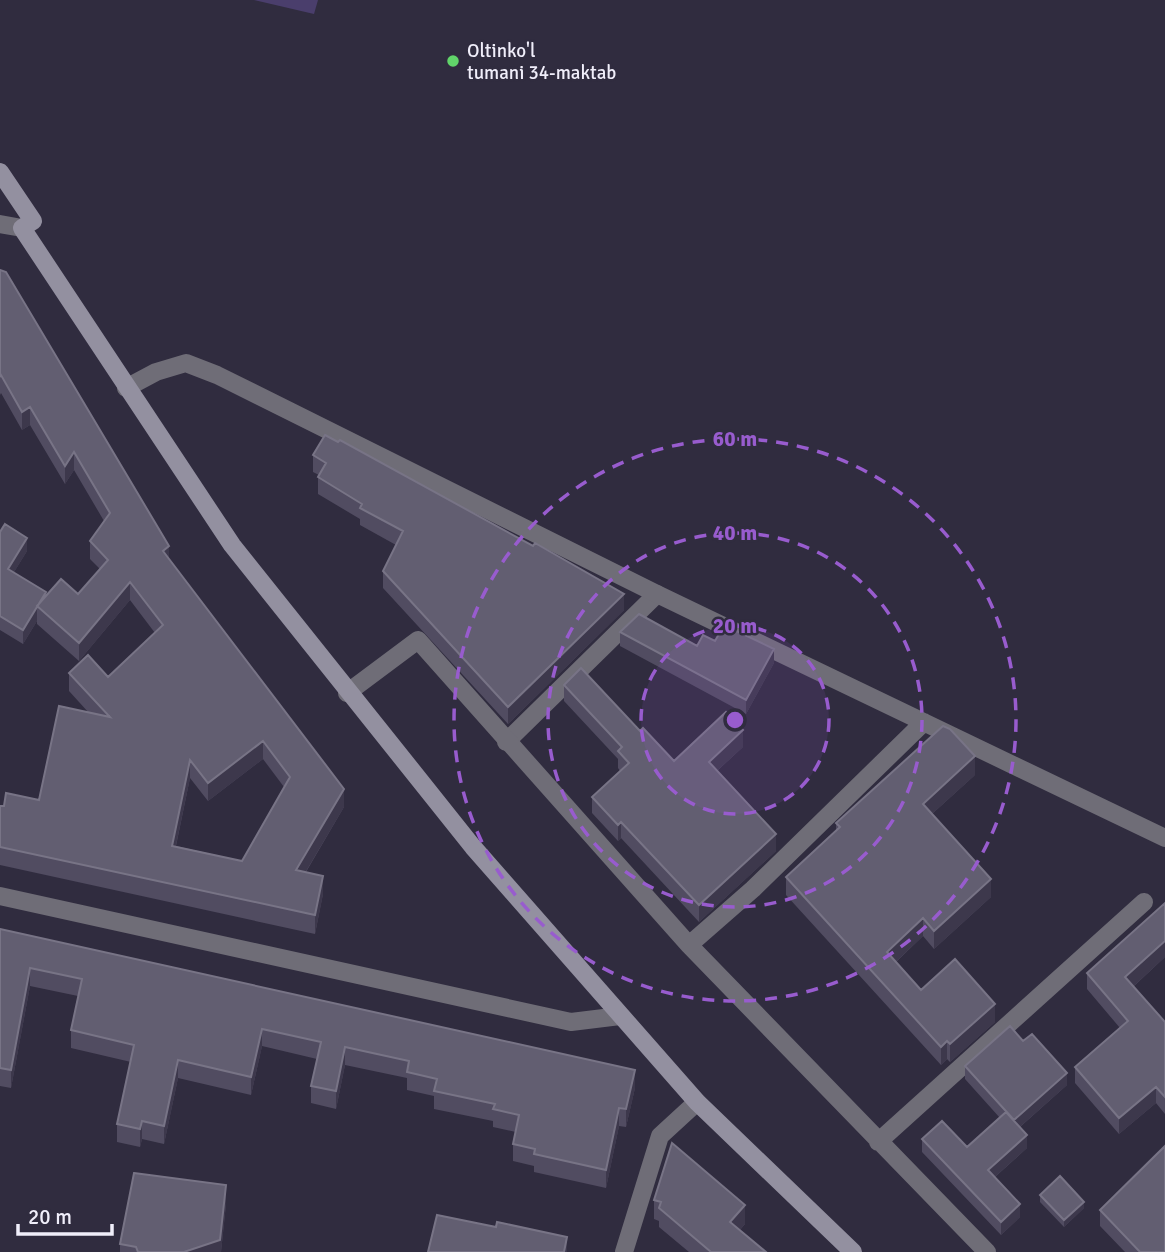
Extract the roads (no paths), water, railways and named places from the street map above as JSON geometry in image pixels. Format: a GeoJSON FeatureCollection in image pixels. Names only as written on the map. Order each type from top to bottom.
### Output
{"type":"FeatureCollection","features":[{"type":"Feature","properties":{"kind":"street"},"geometry":{"type":"LineString","coordinates":[[0,172],[33,221],[22,228],[0,224]]}},
{"type":"Feature","properties":{"kind":"street"},"geometry":{"type":"LineString","coordinates":[[22,228],[232,545],[348,693],[473,847],[696,1102],[853,1252]]}},
{"type":"Feature","properties":{"kind":"street"},"geometry":{"type":"LineString","coordinates":[[127,388],[156,372],[186,363],[217,375],[657,594],[1165,838]]}},
{"type":"Feature","properties":{"kind":"street"},"geometry":{"type":"LineString","coordinates":[[506,742],[657,594]]}},
{"type":"Feature","properties":{"kind":"street"},"geometry":{"type":"LineString","coordinates":[[348,693],[418,640],[689,945],[987,1252]]}},
{"type":"Feature","properties":{"kind":"street"},"geometry":{"type":"LineString","coordinates":[[689,945],[753,889],[924,722]]}},
{"type":"Feature","properties":{"kind":"street"},"geometry":{"type":"LineString","coordinates":[[0,896],[570,1022],[620,1016]]}},
{"type":"Feature","properties":{"kind":"street"},"geometry":{"type":"LineString","coordinates":[[878,1142],[1144,902]]}},
{"type":"Feature","properties":{"kind":"street"},"geometry":{"type":"LineString","coordinates":[[624,1252],[660,1136],[696,1102]]}},
{"type":"Feature","properties":{"kind":"place","name":"Oltinko'l tumani 34-maktab"},"geometry":{"type":"Point","coordinates":[453,61]}}]}
